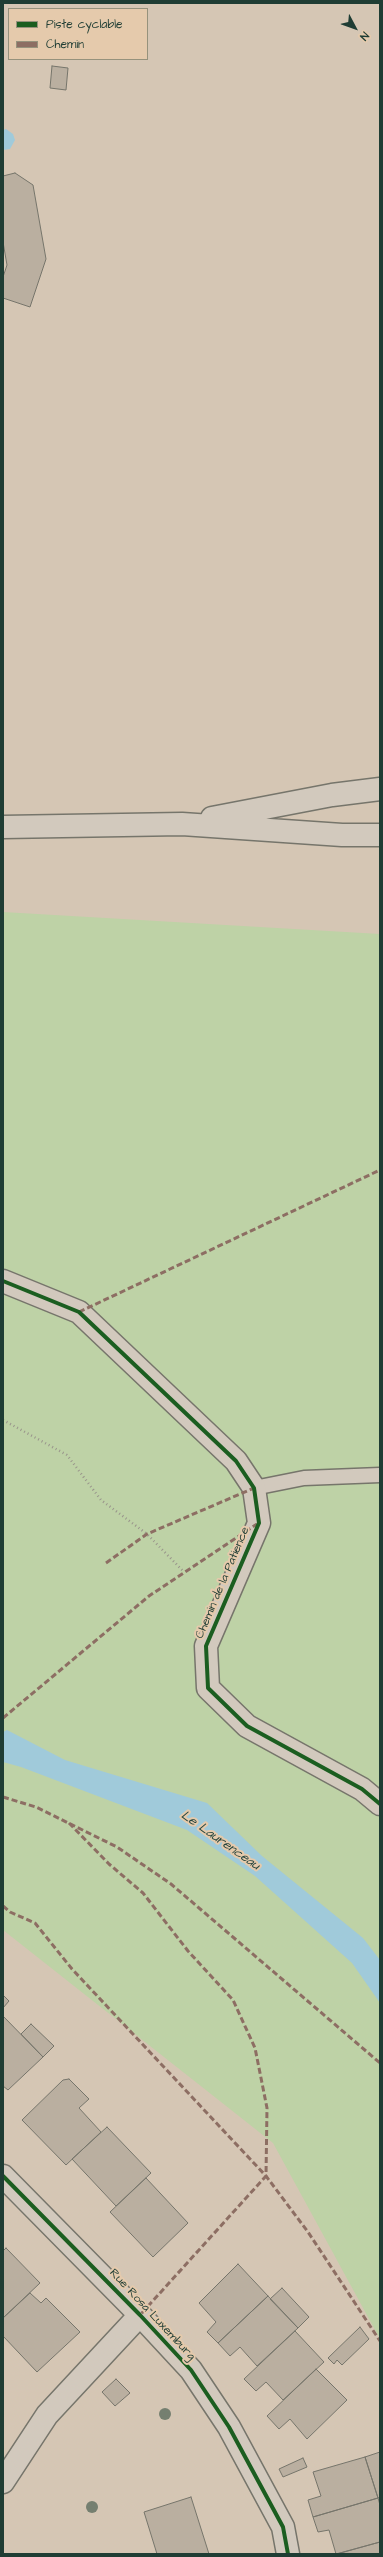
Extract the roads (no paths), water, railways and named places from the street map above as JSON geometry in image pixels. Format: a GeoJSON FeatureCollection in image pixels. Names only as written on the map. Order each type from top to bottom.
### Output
{"type":"FeatureCollection","features":[{"type":"Feature","properties":{"kind":"street"},"geometry":{"type":"LineString","coordinates":[[182,824],[332,795],[380,789]]}},
{"type":"Feature","properties":{"kind":"street"},"geometry":{"type":"LineString","coordinates":[[3,827],[182,824],[342,835],[380,835]]}},
{"type":"Feature","properties":{"kind":"street","name":"Chemin de la Patience"},"geometry":{"type":"LineString","coordinates":[[3,1281],[79,1312],[236,1461],[254,1488],[259,1522],[206,1646],[208,1688],[246,1726],[362,1789],[380,1804]]}},
{"type":"Feature","properties":{"kind":"street","name":"Rue Rosa Luxemburg"},"geometry":{"type":"LineString","coordinates":[[3,2176],[140,2315],[191,2370],[229,2427],[283,2527],[288,2554]]}},
{"type":"Feature","properties":{"kind":"street"},"geometry":{"type":"LineString","coordinates":[[3,2482],[47,2415],[140,2315]]}},
{"type":"Feature","properties":{"kind":"lane"},"geometry":{"type":"LineString","coordinates":[[254,1488],[304,1478],[380,1475]]}},
{"type":"Feature","properties":{"kind":"water"},"geometry":{"type":"Polygon","coordinates":[[[6,129],[13,134],[15,140],[10,149],[3,150],[3,130],[6,129]]]}},
{"type":"Feature","properties":{"kind":"water","name":"Le Laurenceau"},"geometry":{"type":"Polygon","coordinates":[[[7,1730],[65,1760],[207,1803],[262,1856],[363,1938],[380,1960],[380,2003],[352,1963],[255,1876],[187,1830],[21,1767],[3,1762],[3,1732],[7,1730]]]}}]}
